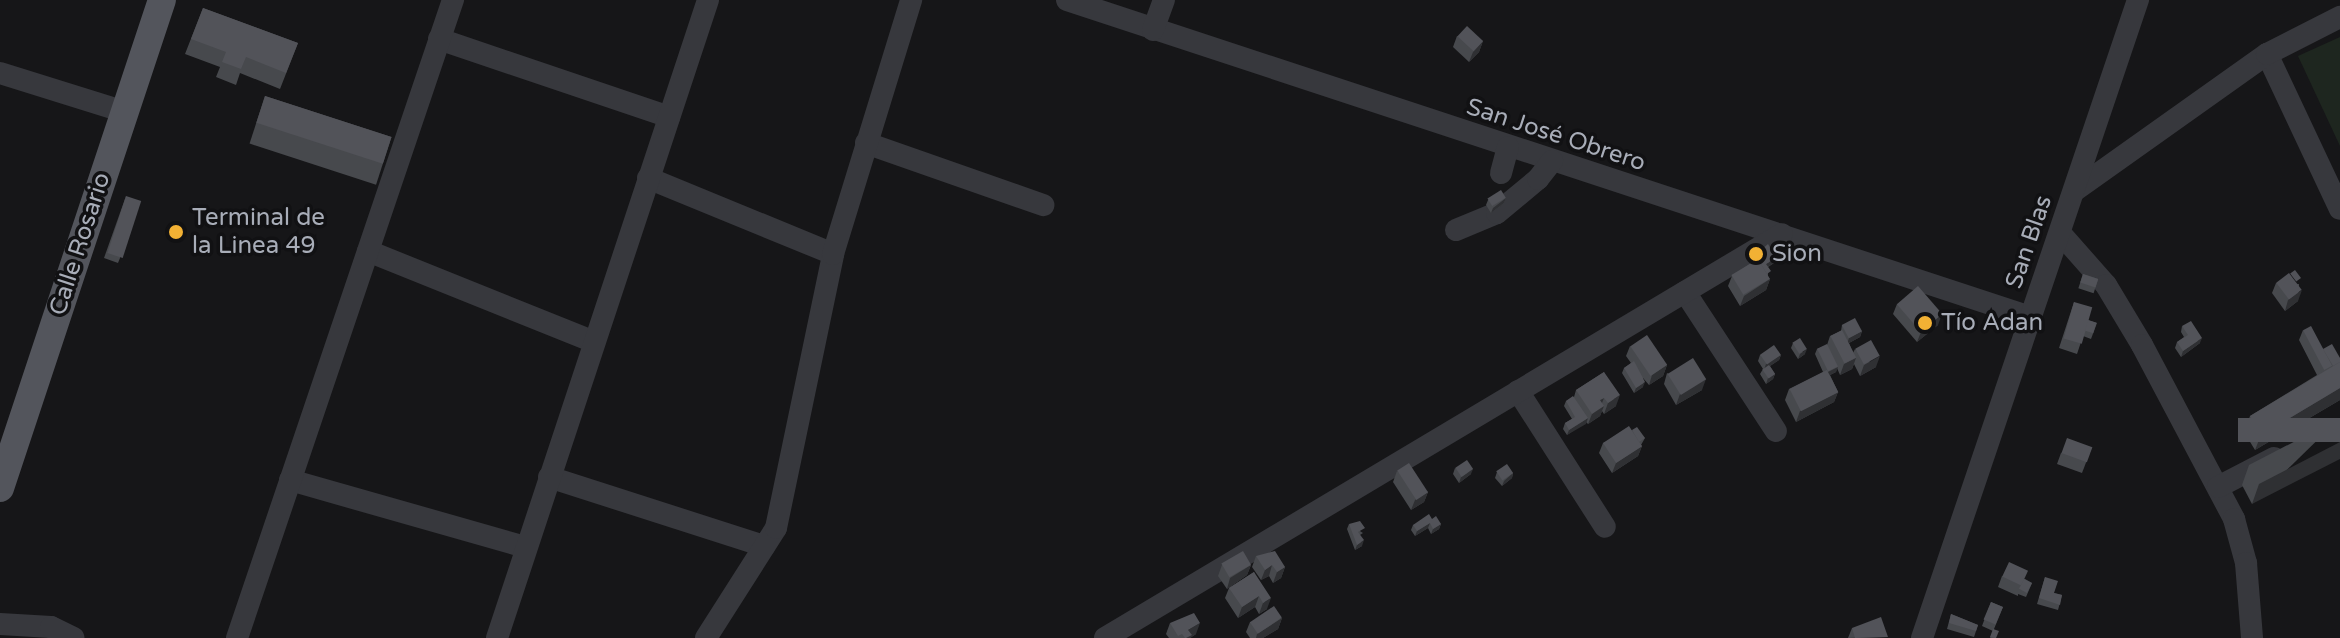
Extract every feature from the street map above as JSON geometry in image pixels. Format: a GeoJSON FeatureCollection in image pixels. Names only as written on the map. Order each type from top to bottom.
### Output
{"type":"FeatureCollection","features":[{"type":"Feature","properties":{"kind":"main road","name":"Calle Rosario"},"geometry":{"type":"LineString","coordinates":[[0,488],[162,0]]}},
{"type":"Feature","properties":{"kind":"street"},"geometry":{"type":"LineString","coordinates":[[237,638],[453,0]]}},
{"type":"Feature","properties":{"kind":"street"},"geometry":{"type":"LineString","coordinates":[[497,638],[708,0]]}},
{"type":"Feature","properties":{"kind":"street"},"geometry":{"type":"LineString","coordinates":[[706,638],[776,528],[833,254],[911,0]]}},
{"type":"Feature","properties":{"kind":"street","name":"San José Obrero"},"geometry":{"type":"LineString","coordinates":[[1067,0],[2030,317]]}},
{"type":"Feature","properties":{"kind":"street"},"geometry":{"type":"LineString","coordinates":[[1153,30],[1164,0]]}},
{"type":"Feature","properties":{"kind":"street","name":"San Blas"},"geometry":{"type":"LineString","coordinates":[[1922,638],[2138,0]]}},
{"type":"Feature","properties":{"kind":"street"},"geometry":{"type":"LineString","coordinates":[[2074,191],[2267,54],[2340,17]]}},
{"type":"Feature","properties":{"kind":"street"},"geometry":{"type":"LineString","coordinates":[[439,39],[669,117]]}},
{"type":"Feature","properties":{"kind":"street"},"geometry":{"type":"LineString","coordinates":[[2267,54],[2340,209]]}},
{"type":"Feature","properties":{"kind":"street"},"geometry":{"type":"LineString","coordinates":[[0,73],[125,112]]}},
{"type":"Feature","properties":{"kind":"street"},"geometry":{"type":"LineString","coordinates":[[866,143],[1043,205]]}},
{"type":"Feature","properties":{"kind":"street"},"geometry":{"type":"LineString","coordinates":[[1501,173],[1508,147]]}},
{"type":"Feature","properties":{"kind":"street"},"geometry":{"type":"LineString","coordinates":[[1456,230],[1497,213],[1538,179],[1552,161]]}},
{"type":"Feature","properties":{"kind":"street"},"geometry":{"type":"LineString","coordinates":[[648,178],[833,254]]}},
{"type":"Feature","properties":{"kind":"street"},"geometry":{"type":"LineString","coordinates":[[1105,638],[1782,234]]}},
{"type":"Feature","properties":{"kind":"street"},"geometry":{"type":"LineString","coordinates":[[2061,234],[2106,285],[2142,345],[2234,519],[2246,563],[2252,638]]}},
{"type":"Feature","properties":{"kind":"street"},"geometry":{"type":"LineString","coordinates":[[368,251],[594,342]]}},
{"type":"Feature","properties":{"kind":"street"},"geometry":{"type":"LineString","coordinates":[[1685,292],[1776,431]]}},
{"type":"Feature","properties":{"kind":"street"},"geometry":{"type":"LineString","coordinates":[[1518,391],[1605,527]]}},
{"type":"Feature","properties":{"kind":"street"},"geometry":{"type":"LineString","coordinates":[[2218,487],[2298,445]]}},
{"type":"Feature","properties":{"kind":"street"},"geometry":{"type":"LineString","coordinates":[[549,477],[764,546]]}},
{"type":"Feature","properties":{"kind":"street"},"geometry":{"type":"LineString","coordinates":[[290,480],[525,547]]}},
{"type":"Feature","properties":{"kind":"street"},"geometry":{"type":"LineString","coordinates":[[0,624],[51,627],[74,638]]}},
{"type":"Feature","properties":{"kind":"shaded area"},"geometry":{"type":"Polygon","coordinates":[[[2340,37],[2340,146],[2298,56],[2340,37]]]}},
{"type":"Feature","properties":{"kind":"building"},"geometry":{"type":"Polygon","coordinates":[[[203,8],[298,43],[286,73],[246,57],[241,69],[222,62],[226,52],[191,39],[203,8]]]}},
{"type":"Feature","properties":{"kind":"building"},"geometry":{"type":"Polygon","coordinates":[[[1467,26],[1483,41],[1474,51],[1457,36],[1467,26]]]}},
{"type":"Feature","properties":{"kind":"building"},"geometry":{"type":"Polygon","coordinates":[[[265,96],[391,137],[383,164],[256,123],[265,96]]]}},
{"type":"Feature","properties":{"kind":"building"},"geometry":{"type":"Polygon","coordinates":[[[1501,190],[1506,198],[1492,206],[1487,198],[1501,190]]]}},
{"type":"Feature","properties":{"kind":"building"},"geometry":{"type":"Polygon","coordinates":[[[126,196],[141,201],[123,258],[107,253],[126,196]]]}},
{"type":"Feature","properties":{"kind":"building"},"geometry":{"type":"Polygon","coordinates":[[[1768,244],[1776,258],[1766,264],[1771,271],[1767,274],[1758,259],[1755,261],[1753,257],[1768,244]]]}},
{"type":"Feature","properties":{"kind":"building"},"geometry":{"type":"Polygon","coordinates":[[[1758,259],[1770,279],[1743,295],[1731,275],[1758,259]]]}},
{"type":"Feature","properties":{"kind":"building"},"geometry":{"type":"Polygon","coordinates":[[[2295,270],[2301,278],[2296,282],[2290,274],[2295,270]]]}},
{"type":"Feature","properties":{"kind":"building"},"geometry":{"type":"Polygon","coordinates":[[[2289,273],[2302,290],[2289,299],[2276,283],[2289,273]]]}},
{"type":"Feature","properties":{"kind":"building"},"geometry":{"type":"Polygon","coordinates":[[[2083,274],[2098,279],[2095,288],[2080,283],[2083,274]]]}},
{"type":"Feature","properties":{"kind":"building"},"geometry":{"type":"Polygon","coordinates":[[[1918,286],[1942,314],[1921,332],[1897,304],[1918,286]]]}},
{"type":"Feature","properties":{"kind":"building"},"geometry":{"type":"Polygon","coordinates":[[[2074,302],[2092,307],[2082,344],[2064,339],[2074,302]]]}},
{"type":"Feature","properties":{"kind":"building"},"geometry":{"type":"Polygon","coordinates":[[[1855,318],[1862,331],[1849,338],[1842,325],[1855,318]]]}},
{"type":"Feature","properties":{"kind":"building"},"geometry":{"type":"Polygon","coordinates":[[[2088,320],[2097,323],[2093,333],[2085,330],[2088,320]]]}},
{"type":"Feature","properties":{"kind":"building"},"geometry":{"type":"Polygon","coordinates":[[[2191,321],[2202,338],[2183,351],[2177,342],[2188,335],[2182,326],[2191,321]]]}},
{"type":"Feature","properties":{"kind":"building"},"geometry":{"type":"Polygon","coordinates":[[[2311,326],[2332,366],[2324,370],[2303,330],[2311,326]]]}},
{"type":"Feature","properties":{"kind":"building"},"geometry":{"type":"Polygon","coordinates":[[[1842,330],[1856,358],[1844,364],[1830,336],[1842,330]]]}},
{"type":"Feature","properties":{"kind":"building"},"geometry":{"type":"Polygon","coordinates":[[[1647,335],[1667,365],[1651,376],[1630,346],[1647,335]]]}},
{"type":"Feature","properties":{"kind":"building"},"geometry":{"type":"Polygon","coordinates":[[[1800,338],[1807,349],[1799,354],[1792,343],[1800,338]]]}},
{"type":"Feature","properties":{"kind":"building"},"geometry":{"type":"Polygon","coordinates":[[[1871,340],[1880,356],[1864,364],[1855,349],[1871,340]]]}},
{"type":"Feature","properties":{"kind":"building"},"geometry":{"type":"Polygon","coordinates":[[[1827,344],[1838,366],[1828,371],[1817,349],[1827,344]]]}},
{"type":"Feature","properties":{"kind":"building"},"geometry":{"type":"Polygon","coordinates":[[[2332,344],[2340,358],[2340,362],[2333,366],[2323,349],[2332,344]]]}},
{"type":"Feature","properties":{"kind":"building"},"geometry":{"type":"Polygon","coordinates":[[[1774,345],[1781,355],[1767,365],[1760,355],[1774,345]]]}},
{"type":"Feature","properties":{"kind":"building"},"geometry":{"type":"Polygon","coordinates":[[[1693,358],[1706,379],[1681,395],[1668,374],[1693,358]]]}},
{"type":"Feature","properties":{"kind":"building"},"geometry":{"type":"Polygon","coordinates":[[[1634,361],[1645,382],[1636,388],[1624,368],[1634,361]]]}},
{"type":"Feature","properties":{"kind":"building"},"geometry":{"type":"Polygon","coordinates":[[[2340,362],[2340,388],[2261,435],[2250,416],[2340,362]]]}},
{"type":"Feature","properties":{"kind":"building"},"geometry":{"type":"Polygon","coordinates":[[[1769,365],[1775,374],[1769,379],[1762,369],[1769,365]]]}},
{"type":"Feature","properties":{"kind":"building"},"geometry":{"type":"Polygon","coordinates":[[[1827,370],[1838,392],[1801,411],[1790,389],[1827,370]]]}},
{"type":"Feature","properties":{"kind":"building"},"geometry":{"type":"Polygon","coordinates":[[[1604,372],[1620,395],[1608,403],[1604,398],[1600,400],[1604,406],[1592,414],[1576,390],[1604,372]]]}},
{"type":"Feature","properties":{"kind":"building"},"geometry":{"type":"Polygon","coordinates":[[[1573,396],[1588,418],[1569,430],[1565,423],[1575,417],[1566,401],[1573,396]]]}},
{"type":"Feature","properties":{"kind":"building"},"geometry":{"type":"Polygon","coordinates":[[[2238,418],[2340,418],[2340,442],[2238,442],[2238,418]]]}},
{"type":"Feature","properties":{"kind":"building"},"geometry":{"type":"Polygon","coordinates":[[[1629,426],[1642,446],[1616,463],[1603,443],[1629,426]]]}},
{"type":"Feature","properties":{"kind":"building"},"geometry":{"type":"Polygon","coordinates":[[[1637,427],[1645,438],[1639,442],[1632,430],[1637,427]]]}},
{"type":"Feature","properties":{"kind":"building"},"geometry":{"type":"Polygon","coordinates":[[[2067,438],[2092,447],[2087,462],[2062,453],[2067,438]]]}},
{"type":"Feature","properties":{"kind":"building"},"geometry":{"type":"Polygon","coordinates":[[[1467,460],[1473,469],[1462,477],[1455,468],[1467,460]]]}},
{"type":"Feature","properties":{"kind":"building"},"geometry":{"type":"Polygon","coordinates":[[[1409,463],[1428,492],[1416,500],[1397,471],[1409,463]]]}},
{"type":"Feature","properties":{"kind":"building"},"geometry":{"type":"Polygon","coordinates":[[[1507,464],[1513,473],[1502,480],[1496,471],[1507,464]]]}},
{"type":"Feature","properties":{"kind":"building"},"geometry":{"type":"Polygon","coordinates":[[[1429,514],[1432,519],[1436,516],[1441,524],[1433,529],[1430,523],[1417,531],[1413,525],[1429,514]]]}},
{"type":"Feature","properties":{"kind":"building"},"geometry":{"type":"Polygon","coordinates":[[[1360,521],[1365,528],[1358,532],[1364,540],[1357,545],[1349,524],[1360,521]]]}},
{"type":"Feature","properties":{"kind":"building"},"geometry":{"type":"Polygon","coordinates":[[[1243,551],[1251,565],[1229,577],[1221,564],[1243,551]]]}},
{"type":"Feature","properties":{"kind":"building"},"geometry":{"type":"Polygon","coordinates":[[[1275,551],[1285,567],[1277,572],[1272,565],[1265,570],[1256,556],[1275,551]]]}},
{"type":"Feature","properties":{"kind":"building"},"geometry":{"type":"Polygon","coordinates":[[[2009,562],[2028,571],[2021,585],[2002,577],[2009,562]]]}},
{"type":"Feature","properties":{"kind":"building"},"geometry":{"type":"Polygon","coordinates":[[[1254,572],[1271,598],[1263,603],[1259,596],[1242,607],[1229,588],[1254,572]]]}},
{"type":"Feature","properties":{"kind":"building"},"geometry":{"type":"Polygon","coordinates":[[[2045,577],[2058,581],[2054,593],[2062,595],[2060,605],[2039,598],[2045,577]]]}},
{"type":"Feature","properties":{"kind":"building"},"geometry":{"type":"Polygon","coordinates":[[[2024,579],[2032,583],[2027,593],[2019,589],[2024,579]]]}},
{"type":"Feature","properties":{"kind":"building"},"geometry":{"type":"Polygon","coordinates":[[[1991,602],[2003,607],[1996,625],[1984,619],[1991,602]]]}},
{"type":"Feature","properties":{"kind":"building"},"geometry":{"type":"Polygon","coordinates":[[[1274,606],[1282,618],[1258,634],[1250,622],[1274,606]]]}},
{"type":"Feature","properties":{"kind":"building"},"geometry":{"type":"Polygon","coordinates":[[[1194,613],[1200,623],[1188,630],[1192,635],[1186,638],[1182,634],[1178,636],[1170,623],[1194,613]]]}},
{"type":"Feature","properties":{"kind":"building"},"geometry":{"type":"Polygon","coordinates":[[[1951,614],[1978,625],[1976,631],[1949,623],[1951,614]]]}},
{"type":"Feature","properties":{"kind":"building"},"geometry":{"type":"Polygon","coordinates":[[[1881,617],[1888,637],[1855,638],[1852,628],[1881,617]]]}},
{"type":"Feature","properties":{"kind":"building"},"geometry":{"type":"Polygon","coordinates":[[[1993,629],[1999,631],[1996,638],[1990,637],[1993,629]]]}},
{"type":"Feature","properties":{"kind":"place","name":"Terminal de la Linea 49"},"geometry":{"type":"Point","coordinates":[176,232]}},
{"type":"Feature","properties":{"kind":"place","name":"Sion"},"geometry":{"type":"Point","coordinates":[1756,254]}},
{"type":"Feature","properties":{"kind":"place","name":"Tío Adan"},"geometry":{"type":"Point","coordinates":[1925,323]}}]}
